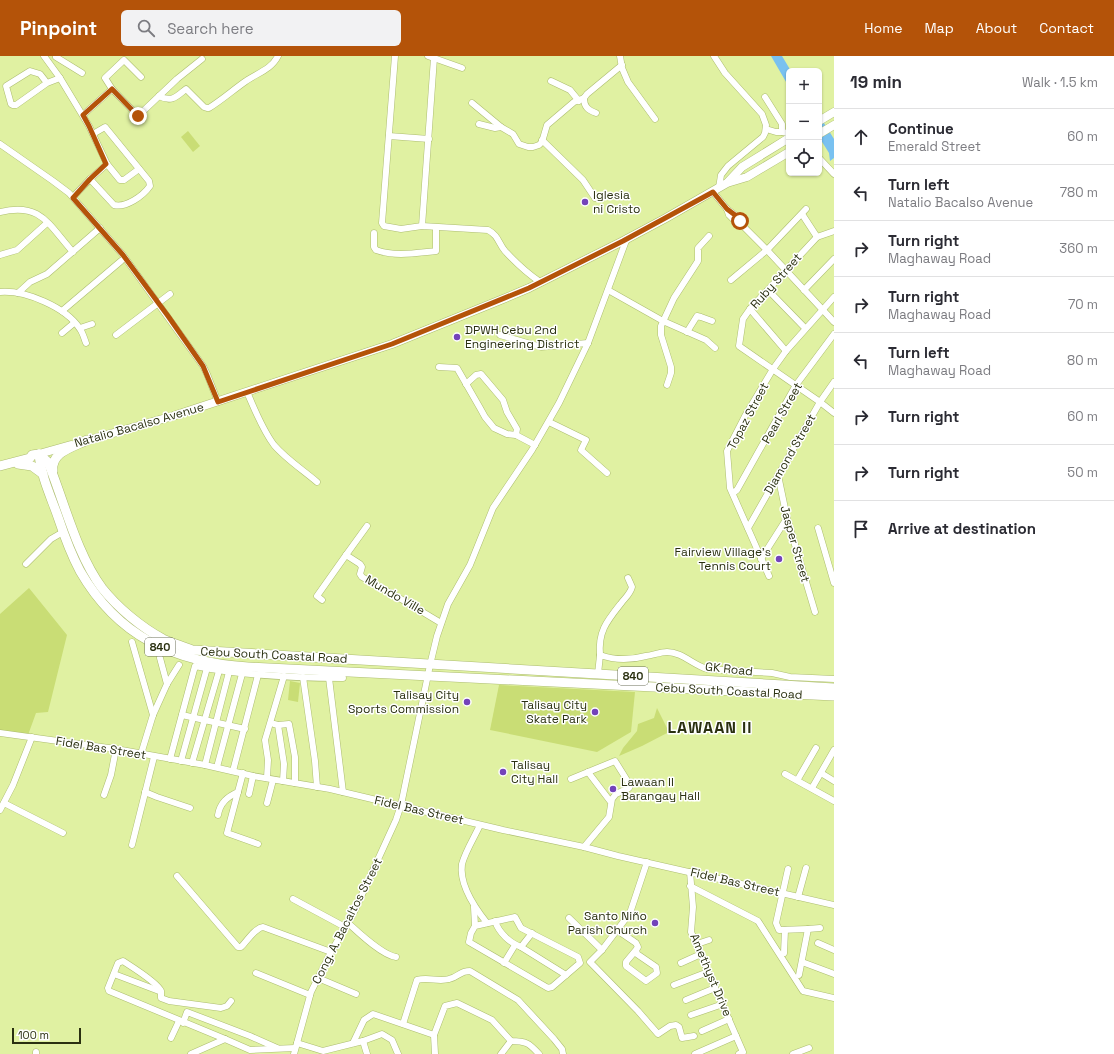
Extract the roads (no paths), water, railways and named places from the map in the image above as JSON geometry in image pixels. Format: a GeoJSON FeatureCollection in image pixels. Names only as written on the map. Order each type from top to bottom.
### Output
{"type":"FeatureCollection","features":[{"type":"Feature","properties":{"kind":"highway"},"geometry":{"type":"LineString","coordinates":[[54,478],[53,464],[56,458],[87,440]]}},
{"type":"Feature","properties":{"kind":"highway","name":"Natalio Bacalso Avenue"},"geometry":{"type":"LineString","coordinates":[[0,461],[25,454],[36,455]]}},
{"type":"Feature","properties":{"kind":"highway","name":"Natalio Bacalso Avenue"},"geometry":{"type":"LineString","coordinates":[[0,466],[36,455]]}},
{"type":"Feature","properties":{"kind":"highway","name":"Cebu South Coastal Road"},"geometry":{"type":"LineString","coordinates":[[36,455],[63,532],[80,570],[94,593],[114,615],[134,632],[160,647],[183,656],[236,666],[246,671],[428,675],[629,686],[788,690],[834,688]]}},
{"type":"Feature","properties":{"kind":"highway","name":"Cebu South Coastal Road"},"geometry":{"type":"LineString","coordinates":[[36,455],[48,462],[87,563],[102,588],[117,605],[142,625],[164,639],[192,650],[598,674],[788,690],[834,696]]}},
{"type":"Feature","properties":{"kind":"highway"},"geometry":{"type":"LineString","coordinates":[[11,463],[29,465],[43,474]]}},
{"type":"Feature","properties":{"kind":"main road"},"geometry":{"type":"LineString","coordinates":[[822,119],[834,112]]}},
{"type":"Feature","properties":{"kind":"main road"},"geometry":{"type":"LineString","coordinates":[[822,132],[834,125]]}},
{"type":"Feature","properties":{"kind":"main road","name":"Natalio Bacalso Avenue"},"geometry":{"type":"LineString","coordinates":[[36,455],[218,402],[392,344],[540,282],[627,238],[716,190],[727,183],[742,167],[786,140]]}},
{"type":"Feature","properties":{"kind":"main road","name":"Natalio Bacalso Avenue"},"geometry":{"type":"LineString","coordinates":[[727,183],[748,177],[786,154]]}},
{"type":"Feature","properties":{"kind":"street"},"geometry":{"type":"LineString","coordinates":[[44,56],[82,72]]}},
{"type":"Feature","properties":{"kind":"street"},"geometry":{"type":"LineString","coordinates":[[395,56],[382,223],[384,226],[401,229],[422,226],[488,230],[495,233],[504,250],[526,272],[540,282]]}},
{"type":"Feature","properties":{"kind":"street"},"geometry":{"type":"LineString","coordinates":[[620,56],[628,82],[655,118]]}},
{"type":"Feature","properties":{"kind":"street"},"geometry":{"type":"LineString","coordinates":[[714,56],[725,73],[762,114],[766,125],[763,137],[724,170],[716,190],[727,209],[735,215],[742,225],[834,322]]}},
{"type":"Feature","properties":{"kind":"street"},"geometry":{"type":"LineString","coordinates":[[159,96],[166,100],[170,99],[186,88],[204,106],[209,108],[248,80],[265,70],[275,57]]}},
{"type":"Feature","properties":{"kind":"street"},"geometry":{"type":"LineString","coordinates":[[422,226],[428,139],[431,57],[462,68]]}},
{"type":"Feature","properties":{"kind":"street"},"geometry":{"type":"LineString","coordinates":[[141,77],[124,60],[105,78],[112,89],[138,116],[177,79],[202,59]]}},
{"type":"Feature","properties":{"kind":"street"},"geometry":{"type":"LineString","coordinates":[[55,61],[60,78],[83,115],[106,164],[120,180],[124,180],[139,169]]}},
{"type":"Feature","properties":{"kind":"street"},"geometry":{"type":"LineString","coordinates":[[472,103],[501,127],[513,134],[519,144],[523,146],[535,147],[539,145],[542,140],[547,126],[574,102],[582,100],[587,94],[622,65]]}},
{"type":"Feature","properties":{"kind":"street"},"geometry":{"type":"LineString","coordinates":[[47,83],[40,74],[30,71],[10,83],[6,86],[12,105],[16,105],[47,83],[60,78]]}},
{"type":"Feature","properties":{"kind":"street"},"geometry":{"type":"LineString","coordinates":[[551,81],[570,90],[582,100],[589,110],[596,113]]}},
{"type":"Feature","properties":{"kind":"street"},"geometry":{"type":"LineString","coordinates":[[83,115],[112,89]]}},
{"type":"Feature","properties":{"kind":"street"},"geometry":{"type":"LineString","coordinates":[[765,97],[782,124],[782,132]]}},
{"type":"Feature","properties":{"kind":"street"},"geometry":{"type":"LineString","coordinates":[[479,124],[495,128],[501,127]]}},
{"type":"Feature","properties":{"kind":"street"},"geometry":{"type":"LineString","coordinates":[[90,179],[114,205],[118,206],[124,205],[146,192],[150,186],[149,180],[105,127],[93,134]]}},
{"type":"Feature","properties":{"kind":"street"},"geometry":{"type":"LineString","coordinates":[[766,129],[786,133]]}},
{"type":"Feature","properties":{"kind":"street"},"geometry":{"type":"LineString","coordinates":[[389,136],[428,139]]}},
{"type":"Feature","properties":{"kind":"street"},"geometry":{"type":"LineString","coordinates":[[542,140],[583,180],[595,198]]}},
{"type":"Feature","properties":{"kind":"street"},"geometry":{"type":"LineString","coordinates":[[0,144],[53,180],[73,198],[123,255],[203,366],[218,402]]}},
{"type":"Feature","properties":{"kind":"street"},"geometry":{"type":"LineString","coordinates":[[822,161],[834,174]]}},
{"type":"Feature","properties":{"kind":"street"},"geometry":{"type":"LineString","coordinates":[[73,198],[106,164]]}},
{"type":"Feature","properties":{"kind":"street"},"geometry":{"type":"LineString","coordinates":[[0,212],[18,209],[39,214],[73,252]]}},
{"type":"Feature","properties":{"kind":"street"},"geometry":{"type":"LineString","coordinates":[[732,280],[767,250],[804,212],[817,236],[834,231]]}},
{"type":"Feature","properties":{"kind":"street"},"geometry":{"type":"LineString","coordinates":[[0,255],[17,250],[47,223]]}},
{"type":"Feature","properties":{"kind":"street"},"geometry":{"type":"LineString","coordinates":[[18,293],[30,282],[47,274],[100,228]]}},
{"type":"Feature","properties":{"kind":"street"},"geometry":{"type":"LineString","coordinates":[[374,233],[374,247],[376,250],[385,253],[409,254],[436,251],[436,228]]}},
{"type":"Feature","properties":{"kind":"street"},"geometry":{"type":"LineString","coordinates":[[667,385],[671,371],[660,328],[674,298],[698,261],[698,248],[709,236]]}},
{"type":"Feature","properties":{"kind":"street","name":"Ruby Street"},"geometry":{"type":"LineString","coordinates":[[773,369],[739,346],[743,318],[817,236]]}},
{"type":"Feature","properties":{"kind":"street","name":"Cong. A. Bacaltos Street"},"geometry":{"type":"LineString","coordinates":[[295,1048],[310,995],[331,952],[347,925],[384,849],[396,820],[401,805],[430,664],[441,623],[448,604],[470,565],[493,508],[536,445],[588,343],[627,238]]}},
{"type":"Feature","properties":{"kind":"street"},"geometry":{"type":"LineString","coordinates":[[804,290],[834,259]]}},
{"type":"Feature","properties":{"kind":"street"},"geometry":{"type":"LineString","coordinates":[[62,311],[121,261]]}},
{"type":"Feature","properties":{"kind":"street"},"geometry":{"type":"LineString","coordinates":[[608,290],[663,321],[706,340],[715,348]]}},
{"type":"Feature","properties":{"kind":"street"},"geometry":{"type":"LineString","coordinates":[[768,290],[805,328]]}},
{"type":"Feature","properties":{"kind":"street"},"geometry":{"type":"LineString","coordinates":[[0,292],[18,293],[62,311],[80,328],[86,343]]}},
{"type":"Feature","properties":{"kind":"street"},"geometry":{"type":"LineString","coordinates":[[116,335],[170,294]]}},
{"type":"Feature","properties":{"kind":"street","name":"Topaz Street"},"geometry":{"type":"LineString","coordinates":[[769,576],[730,488],[727,451],[745,416],[773,369],[805,328],[834,297]]}},
{"type":"Feature","properties":{"kind":"street"},"geometry":{"type":"LineString","coordinates":[[750,309],[786,351]]}},
{"type":"Feature","properties":{"kind":"street"},"geometry":{"type":"LineString","coordinates":[[687,332],[697,316],[712,322]]}},
{"type":"Feature","properties":{"kind":"street"},"geometry":{"type":"LineString","coordinates":[[62,333],[74,323]]}},
{"type":"Feature","properties":{"kind":"street"},"geometry":{"type":"LineString","coordinates":[[80,328],[92,324]]}},
{"type":"Feature","properties":{"kind":"street","name":"Pearl Street"},"geometry":{"type":"LineString","coordinates":[[733,493],[737,490],[796,385],[834,334]]}},
{"type":"Feature","properties":{"kind":"street"},"geometry":{"type":"LineString","coordinates":[[500,335],[541,347],[588,343]]}},
{"type":"Feature","properties":{"kind":"street"},"geometry":{"type":"LineString","coordinates":[[439,367],[457,368],[484,417],[494,428],[507,434],[516,435],[536,445]]}},
{"type":"Feature","properties":{"kind":"street"},"geometry":{"type":"LineString","coordinates":[[773,369],[834,413]]}},
{"type":"Feature","properties":{"kind":"street"},"geometry":{"type":"LineString","coordinates":[[466,384],[476,375],[481,374],[503,400],[507,412],[517,429],[516,435]]}},
{"type":"Feature","properties":{"kind":"street","name":"Diamond Street"},"geometry":{"type":"LineString","coordinates":[[748,528],[820,402],[834,382]]}},
{"type":"Feature","properties":{"kind":"street"},"geometry":{"type":"LineString","coordinates":[[247,392],[258,419],[274,445],[317,482]]}},
{"type":"Feature","properties":{"kind":"street"},"geometry":{"type":"LineString","coordinates":[[549,422],[586,440],[581,450],[606,473]]}},
{"type":"Feature","properties":{"kind":"street","name":"Jasper Street"},"geometry":{"type":"LineString","coordinates":[[778,475],[787,518],[815,612]]}},
{"type":"Feature","properties":{"kind":"street"},"geometry":{"type":"LineString","coordinates":[[761,559],[787,518]]}},
{"type":"Feature","properties":{"kind":"street"},"geometry":{"type":"LineString","coordinates":[[322,600],[317,596],[367,526]]}},
{"type":"Feature","properties":{"kind":"street"},"geometry":{"type":"LineString","coordinates":[[818,528],[834,583]]}},
{"type":"Feature","properties":{"kind":"street"},"geometry":{"type":"LineString","coordinates":[[26,564],[51,539],[63,532]]}},
{"type":"Feature","properties":{"kind":"street","name":"Mundo Ville"},"geometry":{"type":"LineString","coordinates":[[346,555],[360,564],[362,567],[360,574],[362,577],[441,623]]}},
{"type":"Feature","properties":{"kind":"street"},"geometry":{"type":"LineString","coordinates":[[598,674],[600,656],[599,644],[602,630],[610,616],[627,598],[631,590],[632,587],[628,578]]}},
{"type":"Feature","properties":{"kind":"street"},"geometry":{"type":"LineString","coordinates":[[132,642],[153,715]]}},
{"type":"Feature","properties":{"kind":"street","name":"GK Road"},"geometry":{"type":"LineString","coordinates":[[600,656],[612,659],[629,658],[643,657],[666,652],[675,653],[700,667],[707,669],[772,673],[790,677],[834,680]]}},
{"type":"Feature","properties":{"kind":"street"},"geometry":{"type":"LineString","coordinates":[[160,658],[167,684]]}},
{"type":"Feature","properties":{"kind":"street"},"geometry":{"type":"LineString","coordinates":[[142,754],[153,715],[167,684],[178,665]]}},
{"type":"Feature","properties":{"kind":"street"},"geometry":{"type":"LineString","coordinates":[[170,759],[195,666],[229,672],[246,671],[258,675],[343,678]]}},
{"type":"Feature","properties":{"kind":"street"},"geometry":{"type":"LineString","coordinates":[[181,761],[207,668]]}},
{"type":"Feature","properties":{"kind":"street"},"geometry":{"type":"LineString","coordinates":[[192,763],[219,671]]}},
{"type":"Feature","properties":{"kind":"street"},"geometry":{"type":"LineString","coordinates":[[216,767],[246,671]]}},
{"type":"Feature","properties":{"kind":"street"},"geometry":{"type":"LineString","coordinates":[[205,765],[229,672]]}},
{"type":"Feature","properties":{"kind":"street"},"geometry":{"type":"LineString","coordinates":[[233,771],[258,675]]}},
{"type":"Feature","properties":{"kind":"street"},"geometry":{"type":"LineString","coordinates":[[268,803],[270,779],[265,740],[284,676]]}},
{"type":"Feature","properties":{"kind":"street"},"geometry":{"type":"LineString","coordinates":[[303,677],[315,761],[316,787]]}},
{"type":"Feature","properties":{"kind":"street"},"geometry":{"type":"LineString","coordinates":[[329,678],[343,792]]}},
{"type":"Feature","properties":{"kind":"street"},"geometry":{"type":"LineString","coordinates":[[182,715],[244,729]]}},
{"type":"Feature","properties":{"kind":"street"},"geometry":{"type":"LineString","coordinates":[[270,722],[278,725],[289,724],[295,757],[295,783]]}},
{"type":"Feature","properties":{"kind":"street"},"geometry":{"type":"LineString","coordinates":[[278,725],[284,764],[284,781]]}},
{"type":"Feature","properties":{"kind":"street","name":"Fidel Bas Street"},"geometry":{"type":"LineString","coordinates":[[0,733],[116,749],[343,792],[480,825],[584,847],[834,905]]}},
{"type":"Feature","properties":{"kind":"street"},"geometry":{"type":"LineString","coordinates":[[0,810],[13,785],[32,737]]}},
{"type":"Feature","properties":{"kind":"street"},"geometry":{"type":"LineString","coordinates":[[798,779],[816,748]]}},
{"type":"Feature","properties":{"kind":"street"},"geometry":{"type":"LineString","coordinates":[[104,795],[111,775],[116,749]]}},
{"type":"Feature","properties":{"kind":"street"},"geometry":{"type":"LineString","coordinates":[[812,788],[821,773],[832,760],[834,750]]}},
{"type":"Feature","properties":{"kind":"street"},"geometry":{"type":"LineString","coordinates":[[132,846],[154,757]]}},
{"type":"Feature","properties":{"kind":"street"},"geometry":{"type":"LineString","coordinates":[[571,779],[588,772],[604,769],[615,762],[630,785],[629,788],[616,794],[610,801],[609,817],[584,847]]}},
{"type":"Feature","properties":{"kind":"street"},"geometry":{"type":"LineString","coordinates":[[588,772],[610,801]]}},
{"type":"Feature","properties":{"kind":"street"},"geometry":{"type":"LineString","coordinates":[[243,773],[227,833],[258,844]]}},
{"type":"Feature","properties":{"kind":"street"},"geometry":{"type":"LineString","coordinates":[[821,773],[834,781]]}},
{"type":"Feature","properties":{"kind":"street"},"geometry":{"type":"LineString","coordinates":[[785,774],[798,779],[834,801]]}},
{"type":"Feature","properties":{"kind":"street"},"geometry":{"type":"LineString","coordinates":[[249,794],[253,776]]}},
{"type":"Feature","properties":{"kind":"street"},"geometry":{"type":"LineString","coordinates":[[145,792],[190,808]]}},
{"type":"Feature","properties":{"kind":"street"},"geometry":{"type":"LineString","coordinates":[[218,815],[222,803],[231,795],[238,792]]}},
{"type":"Feature","properties":{"kind":"street"},"geometry":{"type":"LineString","coordinates":[[4,803],[63,834]]}},
{"type":"Feature","properties":{"kind":"street"},"geometry":{"type":"LineString","coordinates":[[480,825],[462,864],[462,877],[474,907],[487,923]]}},
{"type":"Feature","properties":{"kind":"street"},"geometry":{"type":"LineString","coordinates":[[647,862],[630,913],[602,950],[590,962],[638,1011],[658,1034],[670,1026],[676,1025],[679,1027],[682,1038],[694,1036]]}},
{"type":"Feature","properties":{"kind":"street"},"geometry":{"type":"LineString","coordinates":[[798,897],[806,868]]}},
{"type":"Feature","properties":{"kind":"street"},"geometry":{"type":"LineString","coordinates":[[788,869],[784,894],[776,923],[779,930],[820,928]]}},
{"type":"Feature","properties":{"kind":"street","name":"Amethyst Drive"},"geometry":{"type":"LineString","coordinates":[[690,872],[693,907],[691,932],[723,1004],[741,1053]]}},
{"type":"Feature","properties":{"kind":"street"},"geometry":{"type":"LineString","coordinates":[[177,876],[238,947],[241,947],[257,930],[263,928],[331,952]]}},
{"type":"Feature","properties":{"kind":"street"},"geometry":{"type":"LineString","coordinates":[[690,886],[758,921],[803,991],[834,998]]}},
{"type":"Feature","properties":{"kind":"street"},"geometry":{"type":"LineString","coordinates":[[293,899],[347,925],[390,956],[396,958]]}},
{"type":"Feature","properties":{"kind":"street"},"geometry":{"type":"LineString","coordinates":[[474,907],[475,926],[471,933],[469,942],[548,988],[552,987],[580,962],[578,958],[521,928],[515,916],[475,926]]}},
{"type":"Feature","properties":{"kind":"street"},"geometry":{"type":"LineString","coordinates":[[569,918],[602,950]]}},
{"type":"Feature","properties":{"kind":"street"},"geometry":{"type":"LineString","coordinates":[[495,921],[500,932],[518,946],[566,975]]}},
{"type":"Feature","properties":{"kind":"street"},"geometry":{"type":"LineString","coordinates":[[799,975],[808,929]]}},
{"type":"Feature","properties":{"kind":"street"},"geometry":{"type":"LineString","coordinates":[[617,930],[638,947],[626,962],[626,966],[646,981],[657,973],[657,970],[656,967],[639,956],[636,950]]}},
{"type":"Feature","properties":{"kind":"street"},"geometry":{"type":"LineString","coordinates":[[784,954],[785,930]]}},
{"type":"Feature","properties":{"kind":"street"},"geometry":{"type":"LineString","coordinates":[[504,963],[518,946],[532,933]]}},
{"type":"Feature","properties":{"kind":"street"},"geometry":{"type":"LineString","coordinates":[[697,944],[709,940]]}},
{"type":"Feature","properties":{"kind":"street"},"geometry":{"type":"LineString","coordinates":[[818,943],[834,950]]}},
{"type":"Feature","properties":{"kind":"street"},"geometry":{"type":"LineString","coordinates":[[681,963],[701,954]]}},
{"type":"Feature","properties":{"kind":"street"},"geometry":{"type":"LineString","coordinates":[[231,1001],[226,1006],[221,1008],[169,1001],[161,995],[142,974],[123,961],[118,963],[108,988],[109,991],[250,1050]]}},
{"type":"Feature","properties":{"kind":"street"},"geometry":{"type":"LineString","coordinates":[[802,962],[834,974]]}},
{"type":"Feature","properties":{"kind":"street"},"geometry":{"type":"LineString","coordinates":[[403,1024],[416,980],[424,978],[447,980],[455,978],[464,971],[470,971],[518,1000],[562,1048],[562,1054]]}},
{"type":"Feature","properties":{"kind":"street"},"geometry":{"type":"LineString","coordinates":[[674,985],[708,972]]}},
{"type":"Feature","properties":{"kind":"street"},"geometry":{"type":"LineString","coordinates":[[256,973],[310,995]]}},
{"type":"Feature","properties":{"kind":"street"},"geometry":{"type":"LineString","coordinates":[[114,974],[161,995]]}},
{"type":"Feature","properties":{"kind":"street"},"geometry":{"type":"LineString","coordinates":[[318,978],[356,994]]}},
{"type":"Feature","properties":{"kind":"street"},"geometry":{"type":"LineString","coordinates":[[686,1000],[715,988]]}},
{"type":"Feature","properties":{"kind":"street"},"geometry":{"type":"LineString","coordinates":[[156,1010],[161,995]]}},
{"type":"Feature","properties":{"kind":"street"},"geometry":{"type":"LineString","coordinates":[[435,1054],[434,1036],[445,1006],[457,1003],[492,1020],[511,1041],[524,1041],[531,1045],[540,1054]]}},
{"type":"Feature","properties":{"kind":"street"},"geometry":{"type":"LineString","coordinates":[[171,1038],[187,1012],[190,1004]]}},
{"type":"Feature","properties":{"kind":"street"},"geometry":{"type":"LineString","coordinates":[[691,1015],[723,1004]]}},
{"type":"Feature","properties":{"kind":"street"},"geometry":{"type":"LineString","coordinates":[[187,1012],[279,1048]]}},
{"type":"Feature","properties":{"kind":"street"},"geometry":{"type":"LineString","coordinates":[[353,1043],[364,1020],[373,1014],[434,1036]]}},
{"type":"Feature","properties":{"kind":"street"},"geometry":{"type":"LineString","coordinates":[[702,1031],[729,1019]]}},
{"type":"Feature","properties":{"kind":"street"},"geometry":{"type":"LineString","coordinates":[[243,1054],[250,1050],[279,1048],[323,1051],[363,1041],[382,1034],[392,1040],[398,1054]]}},
{"type":"Feature","properties":{"kind":"street"},"geometry":{"type":"LineString","coordinates":[[695,1054],[736,1036]]}},
{"type":"Feature","properties":{"kind":"street"},"geometry":{"type":"LineString","coordinates":[[191,1054],[225,1039]]}},
{"type":"Feature","properties":{"kind":"street"},"geometry":{"type":"LineString","coordinates":[[363,1041],[367,1054]]}},
{"type":"Feature","properties":{"kind":"street"},"geometry":{"type":"LineString","coordinates":[[501,1054],[511,1041]]}},
{"type":"Feature","properties":{"kind":"street"},"geometry":{"type":"LineString","coordinates":[[793,1054],[809,1048]]}},
{"type":"Feature","properties":{"kind":"water"},"geometry":{"type":"Polygon","coordinates":[[[771,56],[782,56],[789,68],[786,68],[786,82],[771,56]]]}},
{"type":"Feature","properties":{"kind":"water"},"geometry":{"type":"Polygon","coordinates":[[[822,120],[834,139],[834,158],[830,161],[829,153],[822,142],[822,120]]]}},
{"type":"Feature","properties":{"kind":"place","name":"Iglesia ni Cristo"},"geometry":{"type":"Point","coordinates":[585,202]}},
{"type":"Feature","properties":{"kind":"place","name":"DPWH Cebu 2nd Engineering District"},"geometry":{"type":"Point","coordinates":[457,337]}},
{"type":"Feature","properties":{"kind":"place","name":"Fairview Village's Tennis Court"},"geometry":{"type":"Point","coordinates":[779,559]}},
{"type":"Feature","properties":{"kind":"place","name":"Talisay City Sports Commission"},"geometry":{"type":"Point","coordinates":[467,702]}},
{"type":"Feature","properties":{"kind":"place","name":"Talisay City Skate Park"},"geometry":{"type":"Point","coordinates":[595,712]}},
{"type":"Feature","properties":{"kind":"place","name":"Talisay City Hall"},"geometry":{"type":"Point","coordinates":[503,772]}},
{"type":"Feature","properties":{"kind":"place","name":"Lawaan II Barangay Hall"},"geometry":{"type":"Point","coordinates":[613,789]}},
{"type":"Feature","properties":{"kind":"place","name":"Santo Niño Parish Church"},"geometry":{"type":"Point","coordinates":[655,923]}},
{"type":"Feature","properties":{"kind":"district","name":"LAWAAN II"},"geometry":{"type":"Point","coordinates":[710,727]}}]}
